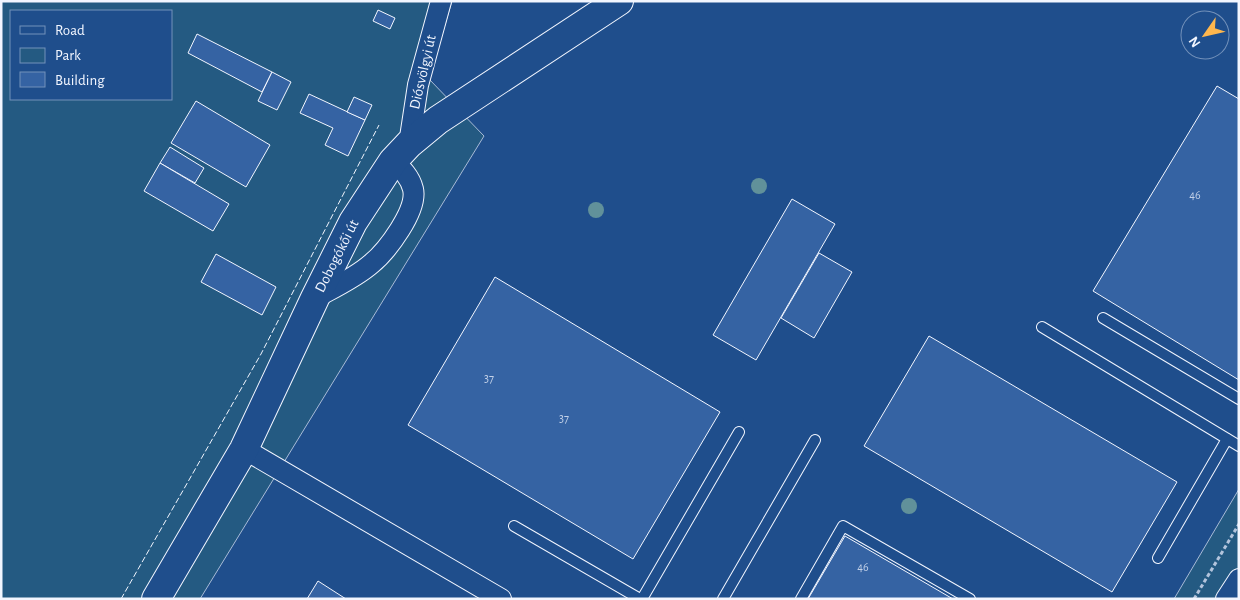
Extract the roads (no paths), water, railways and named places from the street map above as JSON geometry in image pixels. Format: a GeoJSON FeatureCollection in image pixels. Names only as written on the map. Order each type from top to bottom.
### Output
{"type":"FeatureCollection","features":[{"type":"Feature","properties":{"kind":"main road","name":"Dobogókői út"},"geometry":{"type":"LineString","coordinates":[[156,599],[244,449],[314,298],[353,222],[401,152],[438,120],[619,1]]}},
{"type":"Feature","properties":{"kind":"street","name":"Diósvölgyi út"},"geometry":{"type":"LineString","coordinates":[[401,152],[441,1]]}},
{"type":"Feature","properties":{"kind":"street"},"geometry":{"type":"LineString","coordinates":[[314,298],[371,265],[388,246],[404,221],[412,204],[414,190],[401,152]]}},
{"type":"Feature","properties":{"kind":"street"},"geometry":{"type":"LineString","coordinates":[[244,449],[501,599]]}},
{"type":"Feature","properties":{"kind":"street"},"geometry":{"type":"LineString","coordinates":[[1226,599],[1239,579]]}},
{"type":"Feature","properties":{"kind":"lane"},"geometry":{"type":"LineString","coordinates":[[1103,318],[1239,399]]}},
{"type":"Feature","properties":{"kind":"lane"},"geometry":{"type":"LineString","coordinates":[[1042,327],[1239,446]]}},
{"type":"Feature","properties":{"kind":"lane"},"geometry":{"type":"LineString","coordinates":[[514,526],[641,599],[740,432]]}},
{"type":"Feature","properties":{"kind":"lane"},"geometry":{"type":"LineString","coordinates":[[1158,558],[1227,439]]}},
{"type":"Feature","properties":{"kind":"lane"},"geometry":{"type":"LineString","coordinates":[[723,599],[815,440]]}},
{"type":"Feature","properties":{"kind":"lane"},"geometry":{"type":"LineString","coordinates":[[801,599],[843,526],[970,599]]}}]}
